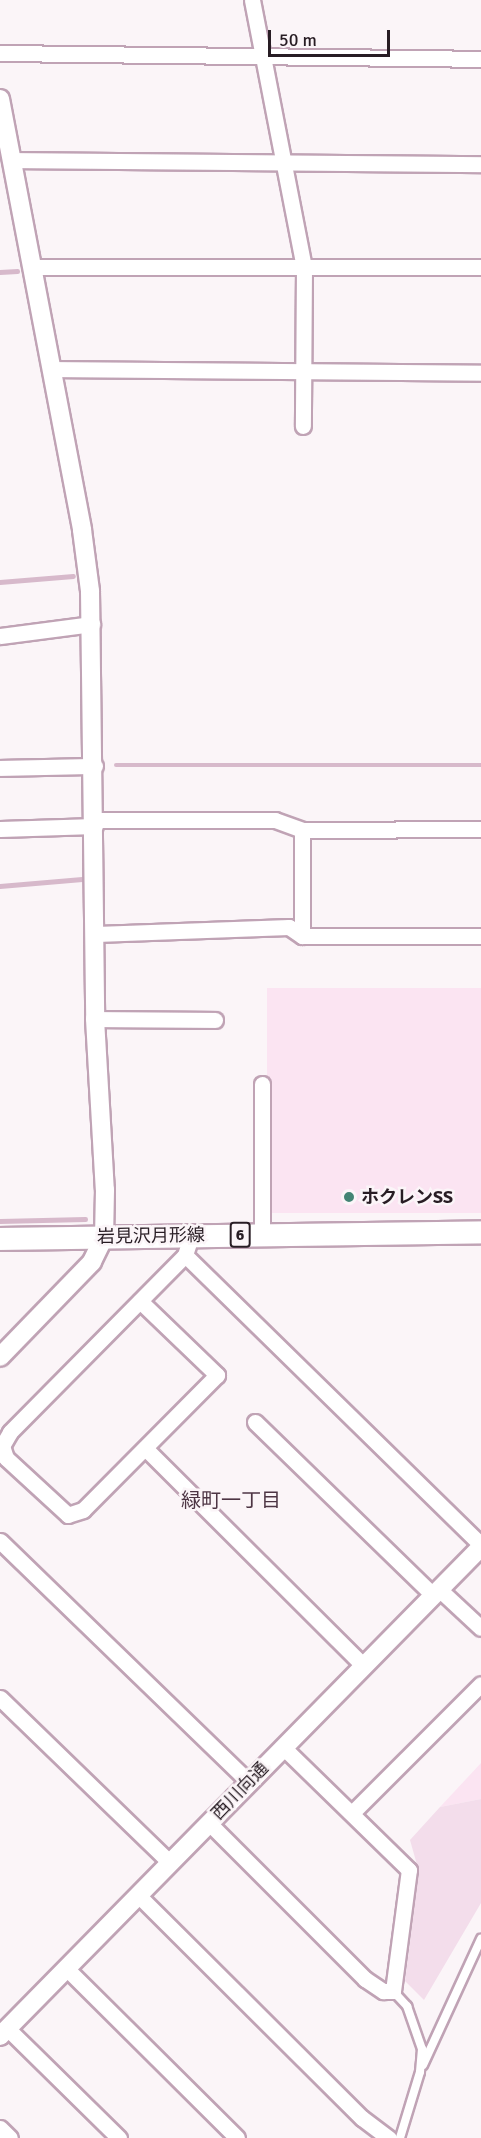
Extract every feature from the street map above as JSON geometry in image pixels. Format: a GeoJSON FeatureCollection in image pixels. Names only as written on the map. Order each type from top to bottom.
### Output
{"type":"FeatureCollection","features":[{"type":"Feature","properties":{"kind":"main road","name":"岩見沢月形線"},"geometry":{"type":"LineString","coordinates":[[0,1239],[104,1237],[188,1245],[262,1235],[481,1232]]}},
{"type":"Feature","properties":{"kind":"street"},"geometry":{"type":"LineString","coordinates":[[252,0],[304,268],[303,426]]}},
{"type":"Feature","properties":{"kind":"street"},"geometry":{"type":"LineString","coordinates":[[0,53],[262,54],[481,59]]}},
{"type":"Feature","properties":{"kind":"street"},"geometry":{"type":"LineString","coordinates":[[0,99],[82,530],[92,624],[95,766],[95,1019],[104,1237],[92,1262],[0,1357]]}},
{"type":"Feature","properties":{"kind":"street"},"geometry":{"type":"LineString","coordinates":[[12,160],[481,164]]}},
{"type":"Feature","properties":{"kind":"street"},"geometry":{"type":"LineString","coordinates":[[32,267],[481,267]]}},
{"type":"Feature","properties":{"kind":"street"},"geometry":{"type":"LineString","coordinates":[[52,369],[481,373]]}},
{"type":"Feature","properties":{"kind":"street"},"geometry":{"type":"LineString","coordinates":[[0,636],[92,624]]}},
{"type":"Feature","properties":{"kind":"street"},"geometry":{"type":"LineString","coordinates":[[0,768],[95,766]]}},
{"type":"Feature","properties":{"kind":"street"},"geometry":{"type":"LineString","coordinates":[[0,829],[95,823],[275,819],[302,830],[481,829]]}},
{"type":"Feature","properties":{"kind":"street"},"geometry":{"type":"LineString","coordinates":[[302,830],[302,936]]}},
{"type":"Feature","properties":{"kind":"street"},"geometry":{"type":"LineString","coordinates":[[96,934],[289,927],[302,936],[481,936]]}},
{"type":"Feature","properties":{"kind":"street"},"geometry":{"type":"LineString","coordinates":[[95,1019],[215,1020]]}},
{"type":"Feature","properties":{"kind":"street"},"geometry":{"type":"LineString","coordinates":[[261,1084],[262,1235]]}},
{"type":"Feature","properties":{"kind":"street"},"geometry":{"type":"LineString","coordinates":[[140,1301],[217,1375],[83,1510],[69,1515],[6,1458],[2,1446],[10,1432],[140,1301],[188,1245],[481,1546]]}},
{"type":"Feature","properties":{"kind":"street"},"geometry":{"type":"LineString","coordinates":[[255,1422],[436,1592],[481,1628]]}},
{"type":"Feature","properties":{"kind":"street"},"geometry":{"type":"LineString","coordinates":[[145,1448],[364,1666]]}},
{"type":"Feature","properties":{"kind":"street"},"geometry":{"type":"LineString","coordinates":[[0,1541],[249,1782]]}},
{"type":"Feature","properties":{"kind":"street","name":"西川向通"},"geometry":{"type":"LineString","coordinates":[[4,2032],[481,1546]]}},
{"type":"Feature","properties":{"kind":"street"},"geometry":{"type":"LineString","coordinates":[[352,1813],[481,1684]]}},
{"type":"Feature","properties":{"kind":"street"},"geometry":{"type":"LineString","coordinates":[[0,1698],[170,1863]]}},
{"type":"Feature","properties":{"kind":"street"},"geometry":{"type":"LineString","coordinates":[[209,1823],[365,1979],[382,1991],[393,1991],[409,1870],[283,1747]]}},
{"type":"Feature","properties":{"kind":"street"},"geometry":{"type":"LineString","coordinates":[[138,1895],[346,2103],[389,2138]]}},
{"type":"Feature","properties":{"kind":"street"},"geometry":{"type":"LineString","coordinates":[[66,1968],[237,2138]]}},
{"type":"Feature","properties":{"kind":"street"},"geometry":{"type":"LineString","coordinates":[[4,2032],[119,2138]]}},
{"type":"Feature","properties":{"kind":"street"},"geometry":{"type":"LineString","coordinates":[[0,2128],[10,2138]]}},
{"type":"Feature","properties":{"kind":"lane"},"geometry":{"type":"LineString","coordinates":[[400,2138],[420,2072],[481,1939]]}},
{"type":"Feature","properties":{"kind":"lane"},"geometry":{"type":"LineString","coordinates":[[393,1991],[413,2018],[422,2049],[420,2072]]}},
{"type":"Feature","properties":{"kind":"shaded area"},"geometry":{"type":"Polygon","coordinates":[[[267,988],[481,988],[481,1213],[267,1213],[267,988]]]}},
{"type":"Feature","properties":{"kind":"shaded area"},"geometry":{"type":"Polygon","coordinates":[[[481,1763],[481,1799],[440,1807],[481,1763]]]}},
{"type":"Feature","properties":{"kind":"shaded area"},"geometry":{"type":"Polygon","coordinates":[[[481,1799],[481,1903],[424,2000],[405,1981],[419,1872],[410,1840],[440,1807],[481,1799]]]}},
{"type":"Feature","properties":{"kind":"waterway"},"geometry":{"type":"LineString","coordinates":[[0,272],[17,271]]}},
{"type":"Feature","properties":{"kind":"waterway"},"geometry":{"type":"LineString","coordinates":[[0,582],[73,576]]}},
{"type":"Feature","properties":{"kind":"waterway"},"geometry":{"type":"LineString","coordinates":[[116,765],[481,765]]}},
{"type":"Feature","properties":{"kind":"waterway"},"geometry":{"type":"LineString","coordinates":[[0,886],[82,879]]}},
{"type":"Feature","properties":{"kind":"waterway"},"geometry":{"type":"LineString","coordinates":[[0,1221],[85,1219]]}},
{"type":"Feature","properties":{"kind":"place","name":"ホクレンSS"},"geometry":{"type":"Point","coordinates":[349,1197]}},
{"type":"Feature","properties":{"kind":"district","name":"緑町一丁目"},"geometry":{"type":"Point","coordinates":[231,1500]}}]}
